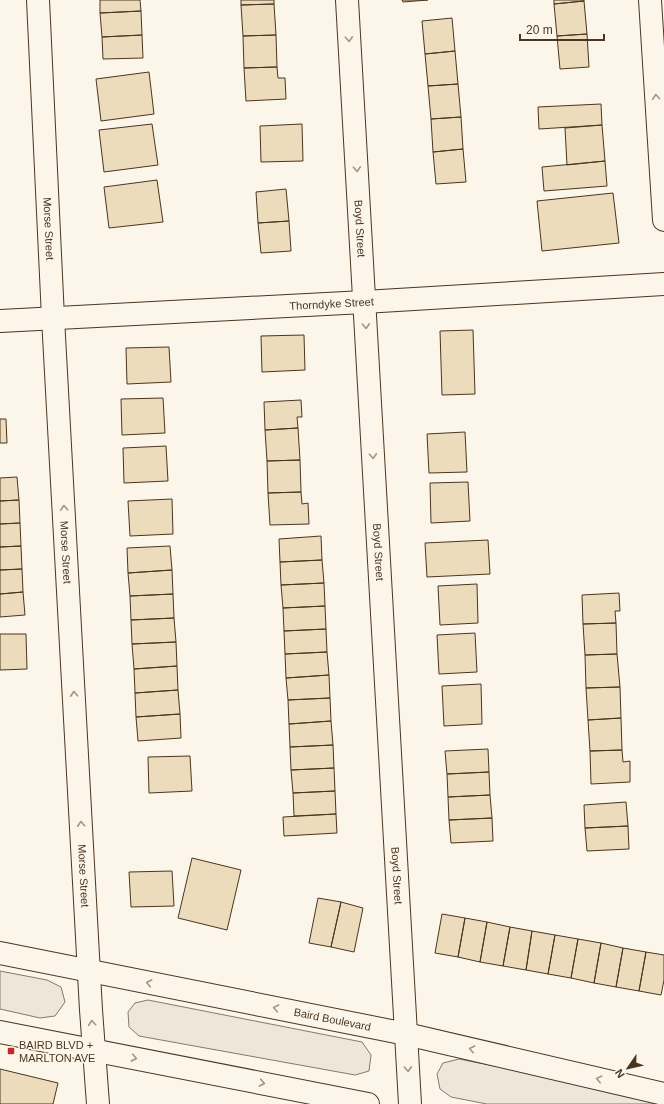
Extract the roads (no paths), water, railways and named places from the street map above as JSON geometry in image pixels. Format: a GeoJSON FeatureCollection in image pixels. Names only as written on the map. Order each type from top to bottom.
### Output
{"type":"FeatureCollection","features":[{"type":"Feature","properties":{"kind":"street","name":"Morse Street"},"geometry":{"type":"LineString","coordinates":[[38,0],[89,971],[98,1104]]}},
{"type":"Feature","properties":{"kind":"street","name":"Boyd Street"},"geometry":{"type":"LineString","coordinates":[[347,0],[410,1104]]}},
{"type":"Feature","properties":{"kind":"street"},"geometry":{"type":"LineString","coordinates":[[650,0],[664,220]]}},
{"type":"Feature","properties":{"kind":"street","name":"Thorndyke Street"},"geometry":{"type":"LineString","coordinates":[[0,321],[364,302],[664,284]]}},
{"type":"Feature","properties":{"kind":"street","name":"Baird Boulevard"},"geometry":{"type":"LineString","coordinates":[[0,953],[406,1034],[664,1094]]}},
{"type":"Feature","properties":{"kind":"street"},"geometry":{"type":"LineString","coordinates":[[0,1032],[368,1104]]}},
{"type":"Feature","properties":{"kind":"place","name":"BAIRD BLVD + MARLTON AVE"},"geometry":{"type":"Point","coordinates":[11,1051]}}]}
